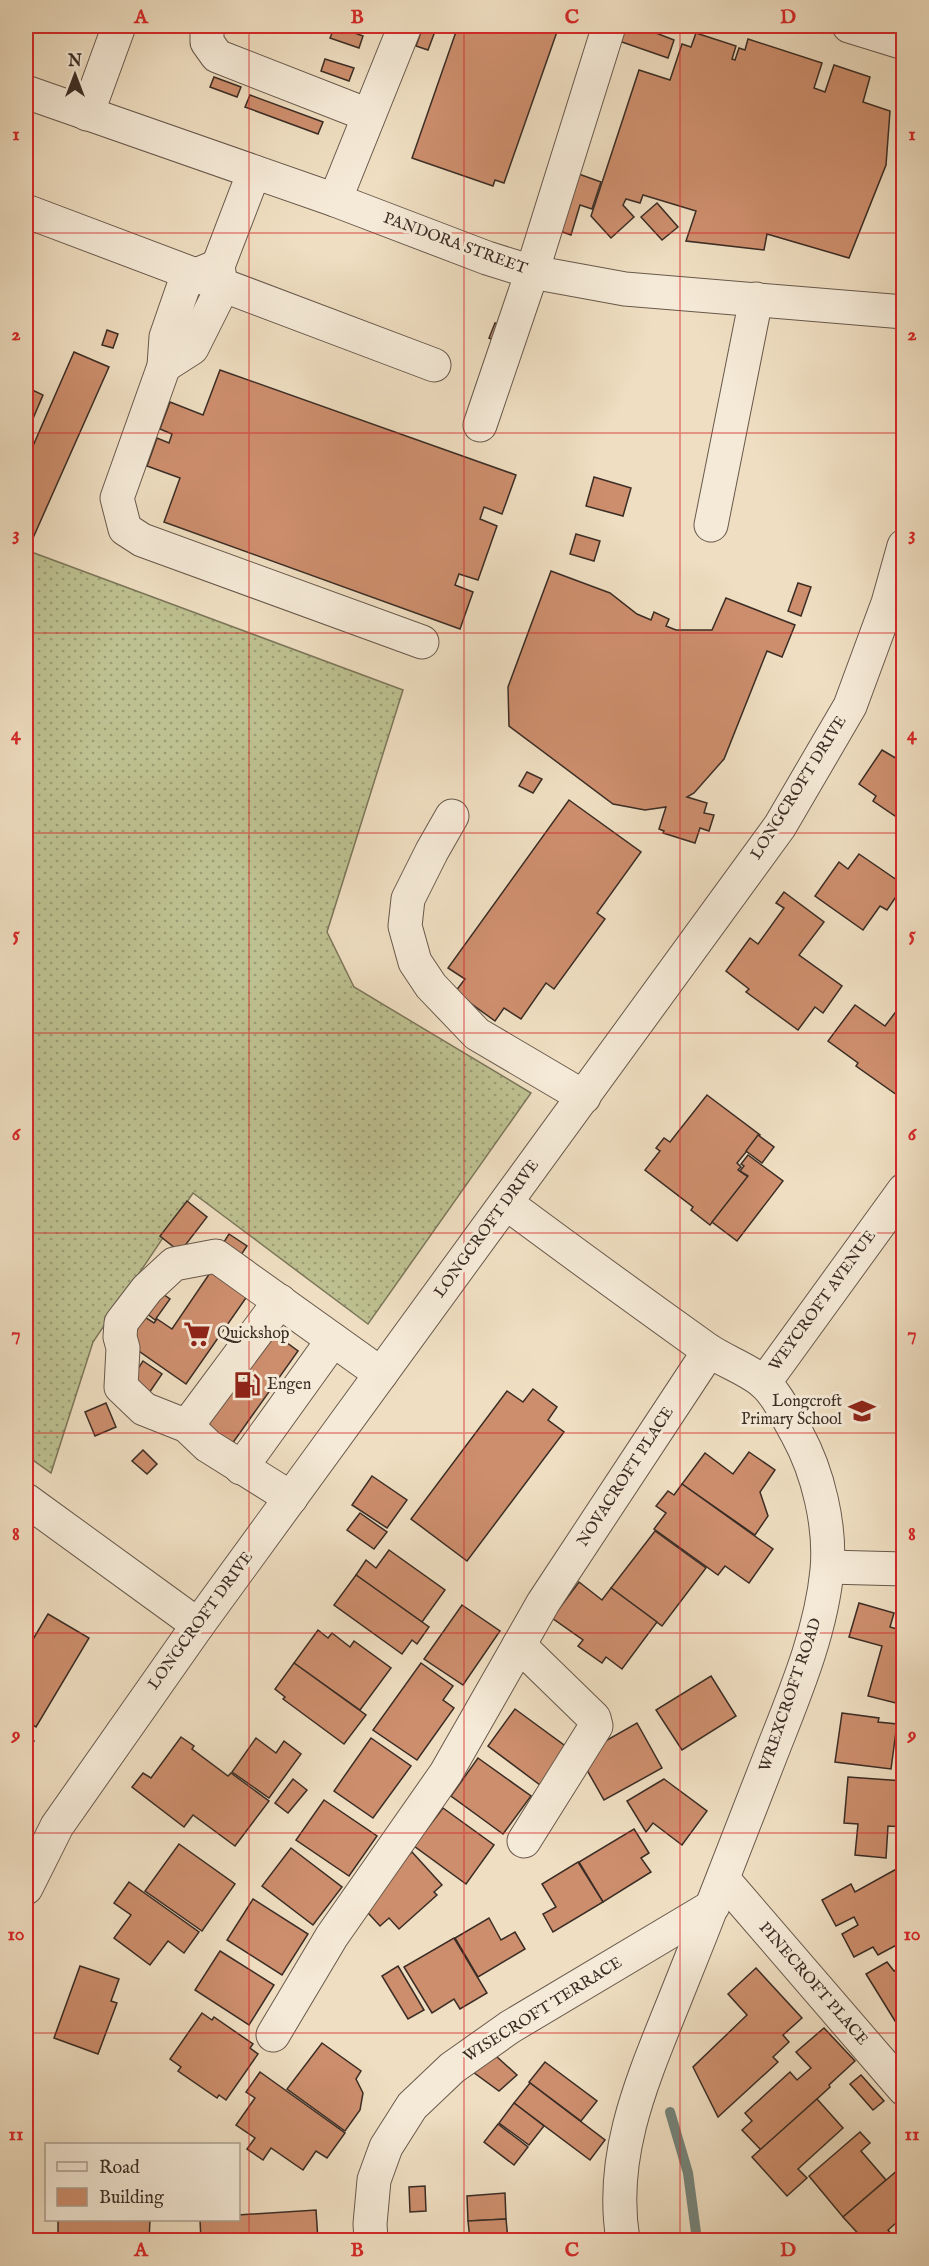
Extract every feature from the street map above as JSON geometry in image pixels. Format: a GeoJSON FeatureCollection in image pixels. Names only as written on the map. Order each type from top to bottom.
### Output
{"type":"FeatureCollection","features":[{"type":"Feature","properties":{"kind":"street"},"geometry":{"type":"LineString","coordinates":[[87,114],[119,26]]}},
{"type":"Feature","properties":{"kind":"street"},"geometry":{"type":"LineString","coordinates":[[207,26],[207,42],[217,56],[368,115]]}},
{"type":"Feature","properties":{"kind":"street"},"geometry":{"type":"LineString","coordinates":[[335,200],[405,26]]}},
{"type":"Feature","properties":{"kind":"street"},"geometry":{"type":"LineString","coordinates":[[480,425],[532,272],[609,26]]}},
{"type":"Feature","properties":{"kind":"street"},"geometry":{"type":"LineString","coordinates":[[849,26],[903,43]]}},
{"type":"Feature","properties":{"kind":"street","name":"PANDORA STREET"},"geometry":{"type":"LineString","coordinates":[[26,92],[335,200],[487,258],[532,272],[625,289],[903,312]]}},
{"type":"Feature","properties":{"kind":"street"},"geometry":{"type":"LineString","coordinates":[[254,172],[212,275],[217,298],[192,348],[164,366],[117,498],[125,529],[142,540],[422,642]]}},
{"type":"Feature","properties":{"kind":"street"},"geometry":{"type":"LineString","coordinates":[[26,211],[212,275],[434,365]]}},
{"type":"Feature","properties":{"kind":"street"},"geometry":{"type":"LineString","coordinates":[[711,525],[756,299]]}},
{"type":"Feature","properties":{"kind":"street","name":"LONGCROFT DRIVE"},"geometry":{"type":"LineString","coordinates":[[26,1888],[57,1826],[198,1625],[780,826],[850,706],[888,603],[903,546]]}},
{"type":"Feature","properties":{"kind":"street"},"geometry":{"type":"LineString","coordinates":[[452,816],[408,899],[405,926],[414,962],[431,986],[477,1034],[584,1096]]}},
{"type":"Feature","properties":{"kind":"street","name":"WEYCROFT AVENUE"},"geometry":{"type":"LineString","coordinates":[[764,1383],[903,1190]]}},
{"type":"Feature","properties":{"kind":"street","name":"WREXCROFT ROAD"},"geometry":{"type":"LineString","coordinates":[[506,1203],[709,1351],[764,1383],[782,1407],[803,1444],[821,1496],[825,1522],[828,1567],[814,1634],[788,1710],[652,2057],[627,2129],[620,2172],[619,2216],[623,2241]]}},
{"type":"Feature","properties":{"kind":"street"},"geometry":{"type":"LineString","coordinates":[[291,1498],[208,1446],[187,1426],[144,1408],[122,1387],[121,1323],[147,1289],[174,1264],[216,1256],[381,1374]]}},
{"type":"Feature","properties":{"kind":"street"},"geometry":{"type":"LineString","coordinates":[[187,1426],[280,1301]]}},
{"type":"Feature","properties":{"kind":"street"},"geometry":{"type":"LineString","coordinates":[[241,1468],[333,1340]]}},
{"type":"Feature","properties":{"kind":"street","name":"NOVACROFT PLACE"},"geometry":{"type":"LineString","coordinates":[[273,2035],[332,1936],[446,1773],[543,1603],[709,1351]]}},
{"type":"Feature","properties":{"kind":"street"},"geometry":{"type":"LineString","coordinates":[[26,1500],[198,1625]]}},
{"type":"Feature","properties":{"kind":"street"},"geometry":{"type":"LineString","coordinates":[[828,1567],[903,1569]]}},
{"type":"Feature","properties":{"kind":"street"},"geometry":{"type":"LineString","coordinates":[[519,1645],[594,1718],[596,1726],[524,1841]]}},
{"type":"Feature","properties":{"kind":"street","name":"PINECROFT PLACE"},"geometry":{"type":"LineString","coordinates":[[718,1892],[903,2089]]}},
{"type":"Feature","properties":{"kind":"street","name":"WISECROFT TERRACE"},"geometry":{"type":"LineString","coordinates":[[371,2241],[370,2224],[374,2180],[386,2147],[412,2106],[452,2068],[510,2027],[718,1892]]}},
{"type":"Feature","properties":{"kind":"green space"},"geometry":{"type":"Polygon","coordinates":[[[26,550],[403,690],[327,932],[354,987],[531,1093],[368,1324],[193,1193],[93,1342],[51,1473],[26,1455],[26,550]]]}},
{"type":"Feature","properties":{"kind":"building"},"geometry":{"type":"Polygon","coordinates":[[[335,26],[363,36],[359,48],[330,38],[335,26]]]}},
{"type":"Feature","properties":{"kind":"building"},"geometry":{"type":"Polygon","coordinates":[[[423,26],[437,26],[428,50],[416,46],[423,26]]]}},
{"type":"Feature","properties":{"kind":"building"},"geometry":{"type":"Polygon","coordinates":[[[458,26],[559,26],[504,183],[495,180],[493,186],[412,158],[458,26]]]}},
{"type":"Feature","properties":{"kind":"building"},"geometry":{"type":"Polygon","coordinates":[[[624,26],[649,32],[651,26],[659,26],[656,33],[674,40],[668,58],[619,41],[624,26]]]}},
{"type":"Feature","properties":{"kind":"building"},"geometry":{"type":"Polygon","coordinates":[[[696,33],[736,46],[732,59],[735,60],[739,48],[745,50],[748,39],[822,63],[814,88],[825,92],[834,65],[870,77],[863,102],[890,111],[886,165],[849,258],[767,234],[764,250],[686,241],[696,211],[643,195],[640,203],[626,199],[623,205],[634,217],[611,238],[591,216],[639,70],[670,80],[682,44],[691,47],[696,33]]]}},
{"type":"Feature","properties":{"kind":"building"},"geometry":{"type":"Polygon","coordinates":[[[325,59],[354,68],[349,81],[321,71],[325,59]]]}},
{"type":"Feature","properties":{"kind":"building"},"geometry":{"type":"Polygon","coordinates":[[[214,77],[241,87],[237,97],[210,87],[214,77]]]}},
{"type":"Feature","properties":{"kind":"building"},"geometry":{"type":"Polygon","coordinates":[[[250,95],[323,122],[318,134],[245,107],[250,95]]]}},
{"type":"Feature","properties":{"kind":"building"},"geometry":{"type":"Polygon","coordinates":[[[576,173],[601,182],[592,209],[580,205],[571,235],[557,230],[576,173]]]}},
{"type":"Feature","properties":{"kind":"building"},"geometry":{"type":"Polygon","coordinates":[[[657,203],[678,227],[662,240],[641,217],[657,203]]]}},
{"type":"Feature","properties":{"kind":"building"},"geometry":{"type":"Polygon","coordinates":[[[495,323],[507,329],[501,343],[489,338],[495,323]]]}},
{"type":"Feature","properties":{"kind":"building"},"geometry":{"type":"Polygon","coordinates":[[[107,330],[118,334],[113,348],[102,345],[107,330]]]}},
{"type":"Feature","properties":{"kind":"building"},"geometry":{"type":"Polygon","coordinates":[[[74,352],[109,367],[33,538],[26,535],[26,462],[74,352]]]}},
{"type":"Feature","properties":{"kind":"building"},"geometry":{"type":"Polygon","coordinates":[[[220,370],[516,475],[502,514],[484,507],[480,519],[497,526],[478,580],[459,574],[455,585],[473,592],[460,629],[164,522],[180,478],[147,466],[157,438],[169,443],[172,434],[160,429],[170,402],[203,415],[220,370]]]}},
{"type":"Feature","properties":{"kind":"building"},"geometry":{"type":"Polygon","coordinates":[[[26,387],[43,395],[26,435],[26,387]]]}},
{"type":"Feature","properties":{"kind":"building"},"geometry":{"type":"Polygon","coordinates":[[[594,477],[631,488],[623,516],[586,506],[594,477]]]}},
{"type":"Feature","properties":{"kind":"building"},"geometry":{"type":"Polygon","coordinates":[[[576,534],[600,541],[594,561],[570,554],[576,534]]]}},
{"type":"Feature","properties":{"kind":"building"},"geometry":{"type":"Polygon","coordinates":[[[551,571],[610,593],[637,614],[651,620],[654,612],[669,619],[666,626],[676,630],[712,630],[726,598],[795,625],[782,657],[767,651],[724,759],[694,793],[687,797],[707,803],[704,813],[714,815],[709,831],[700,828],[695,843],[663,833],[664,831],[659,829],[666,807],[645,810],[613,804],[509,726],[508,687],[551,571]]]}},
{"type":"Feature","properties":{"kind":"building"},"geometry":{"type":"Polygon","coordinates":[[[798,583],[811,587],[801,616],[788,611],[798,583]]]}},
{"type":"Feature","properties":{"kind":"building"},"geometry":{"type":"Polygon","coordinates":[[[882,750],[904,763],[904,822],[873,801],[876,796],[859,784],[882,750]]]}},
{"type":"Feature","properties":{"kind":"building"},"geometry":{"type":"Polygon","coordinates":[[[527,772],[542,779],[533,793],[519,786],[527,772]]]}},
{"type":"Feature","properties":{"kind":"building"},"geometry":{"type":"Polygon","coordinates":[[[569,800],[641,852],[597,913],[605,919],[554,989],[546,983],[521,1019],[504,1008],[495,1021],[455,992],[465,979],[448,968],[569,800]]]}},
{"type":"Feature","properties":{"kind":"building"},"geometry":{"type":"Polygon","coordinates":[[[859,854],[904,885],[887,910],[880,906],[863,930],[815,896],[839,862],[848,869],[859,854]]]}},
{"type":"Feature","properties":{"kind":"building"},"geometry":{"type":"Polygon","coordinates":[[[784,892],[824,922],[799,955],[842,986],[823,1013],[815,1007],[798,1030],[746,992],[749,989],[726,971],[750,938],[758,944],[784,908],[776,903],[784,892]]]}},
{"type":"Feature","properties":{"kind":"building"},"geometry":{"type":"Polygon","coordinates":[[[904,927],[904,940],[897,936],[904,927]]]}},
{"type":"Feature","properties":{"kind":"building"},"geometry":{"type":"Polygon","coordinates":[[[904,1001],[904,1086],[897,1095],[856,1066],[858,1063],[828,1041],[855,1005],[885,1026],[904,1001]]]}},
{"type":"Feature","properties":{"kind":"building"},"geometry":{"type":"Polygon","coordinates":[[[707,1095],[760,1135],[737,1163],[741,1167],[738,1170],[748,1177],[710,1225],[691,1210],[693,1207],[645,1170],[660,1151],[656,1148],[664,1138],[670,1142],[707,1095]]]}},
{"type":"Feature","properties":{"kind":"building"},"geometry":{"type":"Polygon","coordinates":[[[758,1135],[774,1147],[762,1163],[746,1151],[758,1135]]]}},
{"type":"Feature","properties":{"kind":"building"},"geometry":{"type":"Polygon","coordinates":[[[748,1155],[783,1181],[737,1241],[712,1222],[748,1176],[740,1171],[744,1166],[741,1164],[748,1155]]]}},
{"type":"Feature","properties":{"kind":"building"},"geometry":{"type":"Polygon","coordinates":[[[187,1201],[207,1217],[180,1252],[160,1236],[187,1201]]]}},
{"type":"Feature","properties":{"kind":"building"},"geometry":{"type":"Polygon","coordinates":[[[229,1234],[247,1246],[239,1258],[222,1245],[229,1234]]]}},
{"type":"Feature","properties":{"kind":"building"},"geometry":{"type":"Polygon","coordinates":[[[212,1270],[248,1295],[186,1384],[136,1349],[137,1312],[154,1323],[157,1319],[172,1329],[212,1270]]]}},
{"type":"Feature","properties":{"kind":"building"},"geometry":{"type":"Polygon","coordinates":[[[154,1288],[170,1299],[155,1320],[140,1308],[154,1288]]]}},
{"type":"Feature","properties":{"kind":"building"},"geometry":{"type":"Polygon","coordinates":[[[264,1326],[298,1351],[227,1451],[193,1427],[264,1326]]]}},
{"type":"Feature","properties":{"kind":"building"},"geometry":{"type":"Polygon","coordinates":[[[143,1361],[162,1374],[145,1399],[126,1387],[143,1361]]]}},
{"type":"Feature","properties":{"kind":"building"},"geometry":{"type":"Polygon","coordinates":[[[533,1389],[557,1407],[548,1420],[564,1432],[467,1561],[411,1519],[507,1391],[523,1402],[533,1389]]]}},
{"type":"Feature","properties":{"kind":"building"},"geometry":{"type":"Polygon","coordinates":[[[106,1403],[116,1427],[95,1436],[85,1412],[106,1403]]]}},
{"type":"Feature","properties":{"kind":"building"},"geometry":{"type":"Polygon","coordinates":[[[143,1450],[157,1464],[147,1474],[132,1461],[143,1450]]]}},
{"type":"Feature","properties":{"kind":"building"},"geometry":{"type":"Polygon","coordinates":[[[749,1452],[775,1470],[760,1492],[768,1516],[755,1535],[682,1484],[705,1453],[733,1474],[749,1452]]]}},
{"type":"Feature","properties":{"kind":"building"},"geometry":{"type":"Polygon","coordinates":[[[372,1476],[407,1500],[387,1528],[352,1505],[372,1476]]]}},
{"type":"Feature","properties":{"kind":"building"},"geometry":{"type":"Polygon","coordinates":[[[682,1484],[773,1549],[749,1583],[725,1566],[718,1575],[654,1529],[666,1513],[656,1506],[668,1491],[674,1495],[682,1484]]]}},
{"type":"Feature","properties":{"kind":"building"},"geometry":{"type":"Polygon","coordinates":[[[360,1513],[387,1532],[374,1549],[347,1530],[360,1513]]]}},
{"type":"Feature","properties":{"kind":"building"},"geometry":{"type":"Polygon","coordinates":[[[655,1531],[706,1568],[662,1626],[611,1588],[655,1531]]]}},
{"type":"Feature","properties":{"kind":"building"},"geometry":{"type":"Polygon","coordinates":[[[389,1550],[445,1590],[422,1622],[356,1575],[366,1560],[376,1568],[389,1550]]]}},
{"type":"Feature","properties":{"kind":"building"},"geometry":{"type":"Polygon","coordinates":[[[356,1575],[429,1627],[417,1644],[412,1640],[402,1654],[334,1605],[356,1575]]]}},
{"type":"Feature","properties":{"kind":"building"},"geometry":{"type":"Polygon","coordinates":[[[579,1582],[602,1600],[611,1588],[657,1622],[622,1669],[606,1657],[602,1663],[578,1646],[583,1640],[552,1618],[579,1582]]]}},
{"type":"Feature","properties":{"kind":"building"},"geometry":{"type":"Polygon","coordinates":[[[859,1603],[894,1613],[890,1627],[904,1631],[904,1705],[868,1696],[882,1646],[849,1637],[859,1603]]]}},
{"type":"Feature","properties":{"kind":"building"},"geometry":{"type":"Polygon","coordinates":[[[462,1605],[500,1631],[463,1685],[424,1659],[462,1605]]]}},
{"type":"Feature","properties":{"kind":"building"},"geometry":{"type":"Polygon","coordinates":[[[48,1614],[89,1638],[36,1727],[26,1721],[26,1651],[48,1614]]]}},
{"type":"Feature","properties":{"kind":"building"},"geometry":{"type":"Polygon","coordinates":[[[318,1630],[328,1638],[332,1633],[350,1647],[354,1641],[391,1668],[360,1710],[294,1663],[318,1630]]]}},
{"type":"Feature","properties":{"kind":"building"},"geometry":{"type":"Polygon","coordinates":[[[294,1663],[366,1715],[344,1744],[283,1699],[285,1697],[275,1689],[294,1663]]]}},
{"type":"Feature","properties":{"kind":"building"},"geometry":{"type":"Polygon","coordinates":[[[421,1663],[453,1686],[443,1700],[454,1708],[417,1760],[373,1730],[421,1663]]]}},
{"type":"Feature","properties":{"kind":"building"},"geometry":{"type":"Polygon","coordinates":[[[711,1676],[736,1716],[682,1750],[656,1710],[711,1676]]]}},
{"type":"Feature","properties":{"kind":"building"},"geometry":{"type":"Polygon","coordinates":[[[515,1709],[568,1748],[540,1785],[488,1746],[515,1709]]]}},
{"type":"Feature","properties":{"kind":"building"},"geometry":{"type":"Polygon","coordinates":[[[842,1713],[879,1718],[878,1722],[897,1724],[891,1769],[835,1762],[842,1713]]]}},
{"type":"Feature","properties":{"kind":"building"},"geometry":{"type":"Polygon","coordinates":[[[637,1723],[662,1768],[604,1800],[579,1756],[637,1723]]]}},
{"type":"Feature","properties":{"kind":"building"},"geometry":{"type":"Polygon","coordinates":[[[26,1736],[34,1741],[26,1755],[26,1736]]]}},
{"type":"Feature","properties":{"kind":"building"},"geometry":{"type":"Polygon","coordinates":[[[181,1737],[194,1746],[192,1749],[228,1776],[231,1773],[269,1801],[235,1846],[193,1815],[184,1827],[132,1787],[143,1773],[151,1778],[181,1737]]]}},
{"type":"Feature","properties":{"kind":"building"},"geometry":{"type":"Polygon","coordinates":[[[256,1738],[276,1753],[284,1741],[301,1754],[269,1798],[232,1772],[256,1738]]]}},
{"type":"Feature","properties":{"kind":"building"},"geometry":{"type":"Polygon","coordinates":[[[371,1738],[411,1766],[373,1818],[334,1791],[371,1738]]]}},
{"type":"Feature","properties":{"kind":"building"},"geometry":{"type":"Polygon","coordinates":[[[478,1758],[531,1796],[503,1834],[451,1796],[478,1758]]]}},
{"type":"Feature","properties":{"kind":"building"},"geometry":{"type":"Polygon","coordinates":[[[848,1777],[904,1781],[904,1827],[888,1826],[886,1858],[855,1855],[858,1824],[844,1823],[848,1777]]]}},
{"type":"Feature","properties":{"kind":"building"},"geometry":{"type":"Polygon","coordinates":[[[293,1779],[307,1790],[288,1813],[275,1803],[293,1779]]]}},
{"type":"Feature","properties":{"kind":"building"},"geometry":{"type":"Polygon","coordinates":[[[664,1779],[707,1811],[682,1845],[653,1823],[646,1832],[627,1801],[664,1779]]]}},
{"type":"Feature","properties":{"kind":"building"},"geometry":{"type":"Polygon","coordinates":[[[324,1800],[377,1836],[349,1876],[296,1840],[324,1800]]]}},
{"type":"Feature","properties":{"kind":"building"},"geometry":{"type":"Polygon","coordinates":[[[443,1808],[494,1845],[466,1884],[414,1846],[443,1808]]]}},
{"type":"Feature","properties":{"kind":"building"},"geometry":{"type":"Polygon","coordinates":[[[634,1829],[649,1853],[641,1858],[651,1872],[603,1902],[579,1862],[634,1829]]]}},
{"type":"Feature","properties":{"kind":"building"},"geometry":{"type":"Polygon","coordinates":[[[179,1844],[235,1884],[202,1931],[145,1891],[179,1844]]]}},
{"type":"Feature","properties":{"kind":"building"},"geometry":{"type":"Polygon","coordinates":[[[291,1848],[342,1887],[313,1925],[262,1886],[291,1848]]]}},
{"type":"Feature","properties":{"kind":"building"},"geometry":{"type":"Polygon","coordinates":[[[412,1852],[442,1885],[434,1892],[437,1895],[399,1929],[389,1918],[380,1926],[358,1902],[412,1852]]]}},
{"type":"Feature","properties":{"kind":"building"},"geometry":{"type":"Polygon","coordinates":[[[578,1862],[603,1902],[553,1932],[543,1914],[556,1907],[542,1884],[578,1862]]]}},
{"type":"Feature","properties":{"kind":"building"},"geometry":{"type":"Polygon","coordinates":[[[900,1867],[904,1872],[904,1941],[878,1955],[873,1947],[854,1957],[842,1934],[858,1925],[854,1917],[836,1926],[822,1900],[851,1884],[855,1892],[900,1867]]]}},
{"type":"Feature","properties":{"kind":"building"},"geometry":{"type":"Polygon","coordinates":[[[129,1882],[199,1932],[184,1953],[168,1941],[150,1965],[114,1938],[131,1915],[114,1903],[129,1882]]]}},
{"type":"Feature","properties":{"kind":"building"},"geometry":{"type":"Polygon","coordinates":[[[253,1899],[308,1934],[282,1975],[227,1940],[253,1899]]]}},
{"type":"Feature","properties":{"kind":"building"},"geometry":{"type":"Polygon","coordinates":[[[489,1918],[501,1940],[515,1932],[525,1949],[478,1977],[455,1938],[489,1918]]]}},
{"type":"Feature","properties":{"kind":"building"},"geometry":{"type":"Polygon","coordinates":[[[454,1938],[487,1993],[460,2009],[454,1999],[432,2013],[404,1967],[454,1938]]]}},
{"type":"Feature","properties":{"kind":"building"},"geometry":{"type":"Polygon","coordinates":[[[220,1951],[274,1985],[249,2025],[195,1990],[220,1951]]]}},
{"type":"Feature","properties":{"kind":"building"},"geometry":{"type":"Polygon","coordinates":[[[887,1962],[894,1971],[904,1966],[904,2017],[895,2021],[866,1974],[887,1962]]]}},
{"type":"Feature","properties":{"kind":"building"},"geometry":{"type":"Polygon","coordinates":[[[80,1966],[119,1979],[111,2001],[117,2003],[98,2054],[54,2038],[80,1966]]]}},
{"type":"Feature","properties":{"kind":"building"},"geometry":{"type":"Polygon","coordinates":[[[398,1966],[424,2010],[408,2019],[382,1976],[398,1966]]]}},
{"type":"Feature","properties":{"kind":"building"},"geometry":{"type":"Polygon","coordinates":[[[756,1968],[802,2018],[783,2035],[789,2042],[773,2057],[778,2062],[718,2117],[693,2067],[747,2015],[728,1994],[756,1968]]]}},
{"type":"Feature","properties":{"kind":"building"},"geometry":{"type":"Polygon","coordinates":[[[202,2013],[212,2020],[214,2017],[253,2044],[250,2048],[258,2054],[226,2100],[219,2095],[217,2098],[178,2071],[181,2067],[170,2059],[202,2013]]]}},
{"type":"Feature","properties":{"kind":"building"},"geometry":{"type":"Polygon","coordinates":[[[824,2028],[855,2061],[761,2150],[742,2130],[752,2121],[745,2113],[790,2072],[797,2080],[811,2068],[796,2052],[824,2028]]]}},
{"type":"Feature","properties":{"kind":"building"},"geometry":{"type":"Polygon","coordinates":[[[322,2043],[361,2071],[356,2079],[363,2093],[360,2110],[345,2131],[287,2089],[322,2043]]]}},
{"type":"Feature","properties":{"kind":"building"},"geometry":{"type":"Polygon","coordinates":[[[496,2056],[517,2075],[499,2091],[473,2072],[496,2056]]]}},
{"type":"Feature","properties":{"kind":"building"},"geometry":{"type":"Polygon","coordinates":[[[545,2062],[597,2101],[581,2121],[529,2082],[545,2062]]]}},
{"type":"Feature","properties":{"kind":"building"},"geometry":{"type":"Polygon","coordinates":[[[260,2072],[345,2133],[327,2158],[316,2151],[303,2170],[271,2148],[263,2160],[247,2149],[255,2138],[236,2125],[255,2098],[246,2092],[260,2072]]]}},
{"type":"Feature","properties":{"kind":"building"},"geometry":{"type":"Polygon","coordinates":[[[861,2075],[884,2101],[873,2110],[850,2084],[861,2075]]]}},
{"type":"Feature","properties":{"kind":"building"},"geometry":{"type":"Polygon","coordinates":[[[530,2083],[605,2140],[590,2160],[514,2103],[530,2083]]]}},
{"type":"Feature","properties":{"kind":"building"},"geometry":{"type":"Polygon","coordinates":[[[817,2099],[843,2128],[798,2169],[807,2178],[787,2196],[752,2157],[817,2099]]]}},
{"type":"Feature","properties":{"kind":"building"},"geometry":{"type":"Polygon","coordinates":[[[514,2103],[544,2126],[529,2145],[499,2123],[514,2103]]]}},
{"type":"Feature","properties":{"kind":"building"},"geometry":{"type":"Polygon","coordinates":[[[498,2124],[528,2147],[514,2165],[484,2142],[498,2124]]]}},
{"type":"Feature","properties":{"kind":"building"},"geometry":{"type":"Polygon","coordinates":[[[860,2132],[870,2143],[861,2151],[886,2180],[843,2217],[809,2176],[860,2132]]]}},
{"type":"Feature","properties":{"kind":"building"},"geometry":{"type":"Polygon","coordinates":[[[899,2169],[904,2171],[904,2216],[888,2230],[895,2239],[864,2240],[843,2217],[899,2169]]]}},
{"type":"Feature","properties":{"kind":"building"},"geometry":{"type":"Polygon","coordinates":[[[425,2186],[426,2211],[410,2212],[409,2187],[425,2186]]]}},
{"type":"Feature","properties":{"kind":"building"},"geometry":{"type":"Polygon","coordinates":[[[505,2193],[506,2219],[468,2221],[467,2196],[505,2193]]]}},
{"type":"Feature","properties":{"kind":"building"},"geometry":{"type":"Polygon","coordinates":[[[316,2210],[318,2240],[278,2240],[277,2234],[260,2235],[261,2239],[201,2240],[200,2221],[240,2221],[240,2215],[316,2210]]]}},
{"type":"Feature","properties":{"kind":"building"},"geometry":{"type":"Polygon","coordinates":[[[506,2219],[508,2240],[470,2240],[468,2221],[506,2219]]]}},
{"type":"Feature","properties":{"kind":"building"},"geometry":{"type":"Polygon","coordinates":[[[58,2221],[150,2221],[149,2240],[58,2240],[58,2221]]]}},
{"type":"Feature","properties":{"kind":"waterway"},"geometry":{"type":"LineString","coordinates":[[670,2112],[688,2173],[697,2240]]}},
{"type":"Feature","properties":{"kind":"place","name":"Quickshop"},"geometry":{"type":"Point","coordinates":[197,1334]}},
{"type":"Feature","properties":{"kind":"place","name":"Engen"},"geometry":{"type":"Point","coordinates":[247,1385]}},
{"type":"Feature","properties":{"kind":"place","name":"Longcroft Primary School"},"geometry":{"type":"Point","coordinates":[862,1411]}}]}
